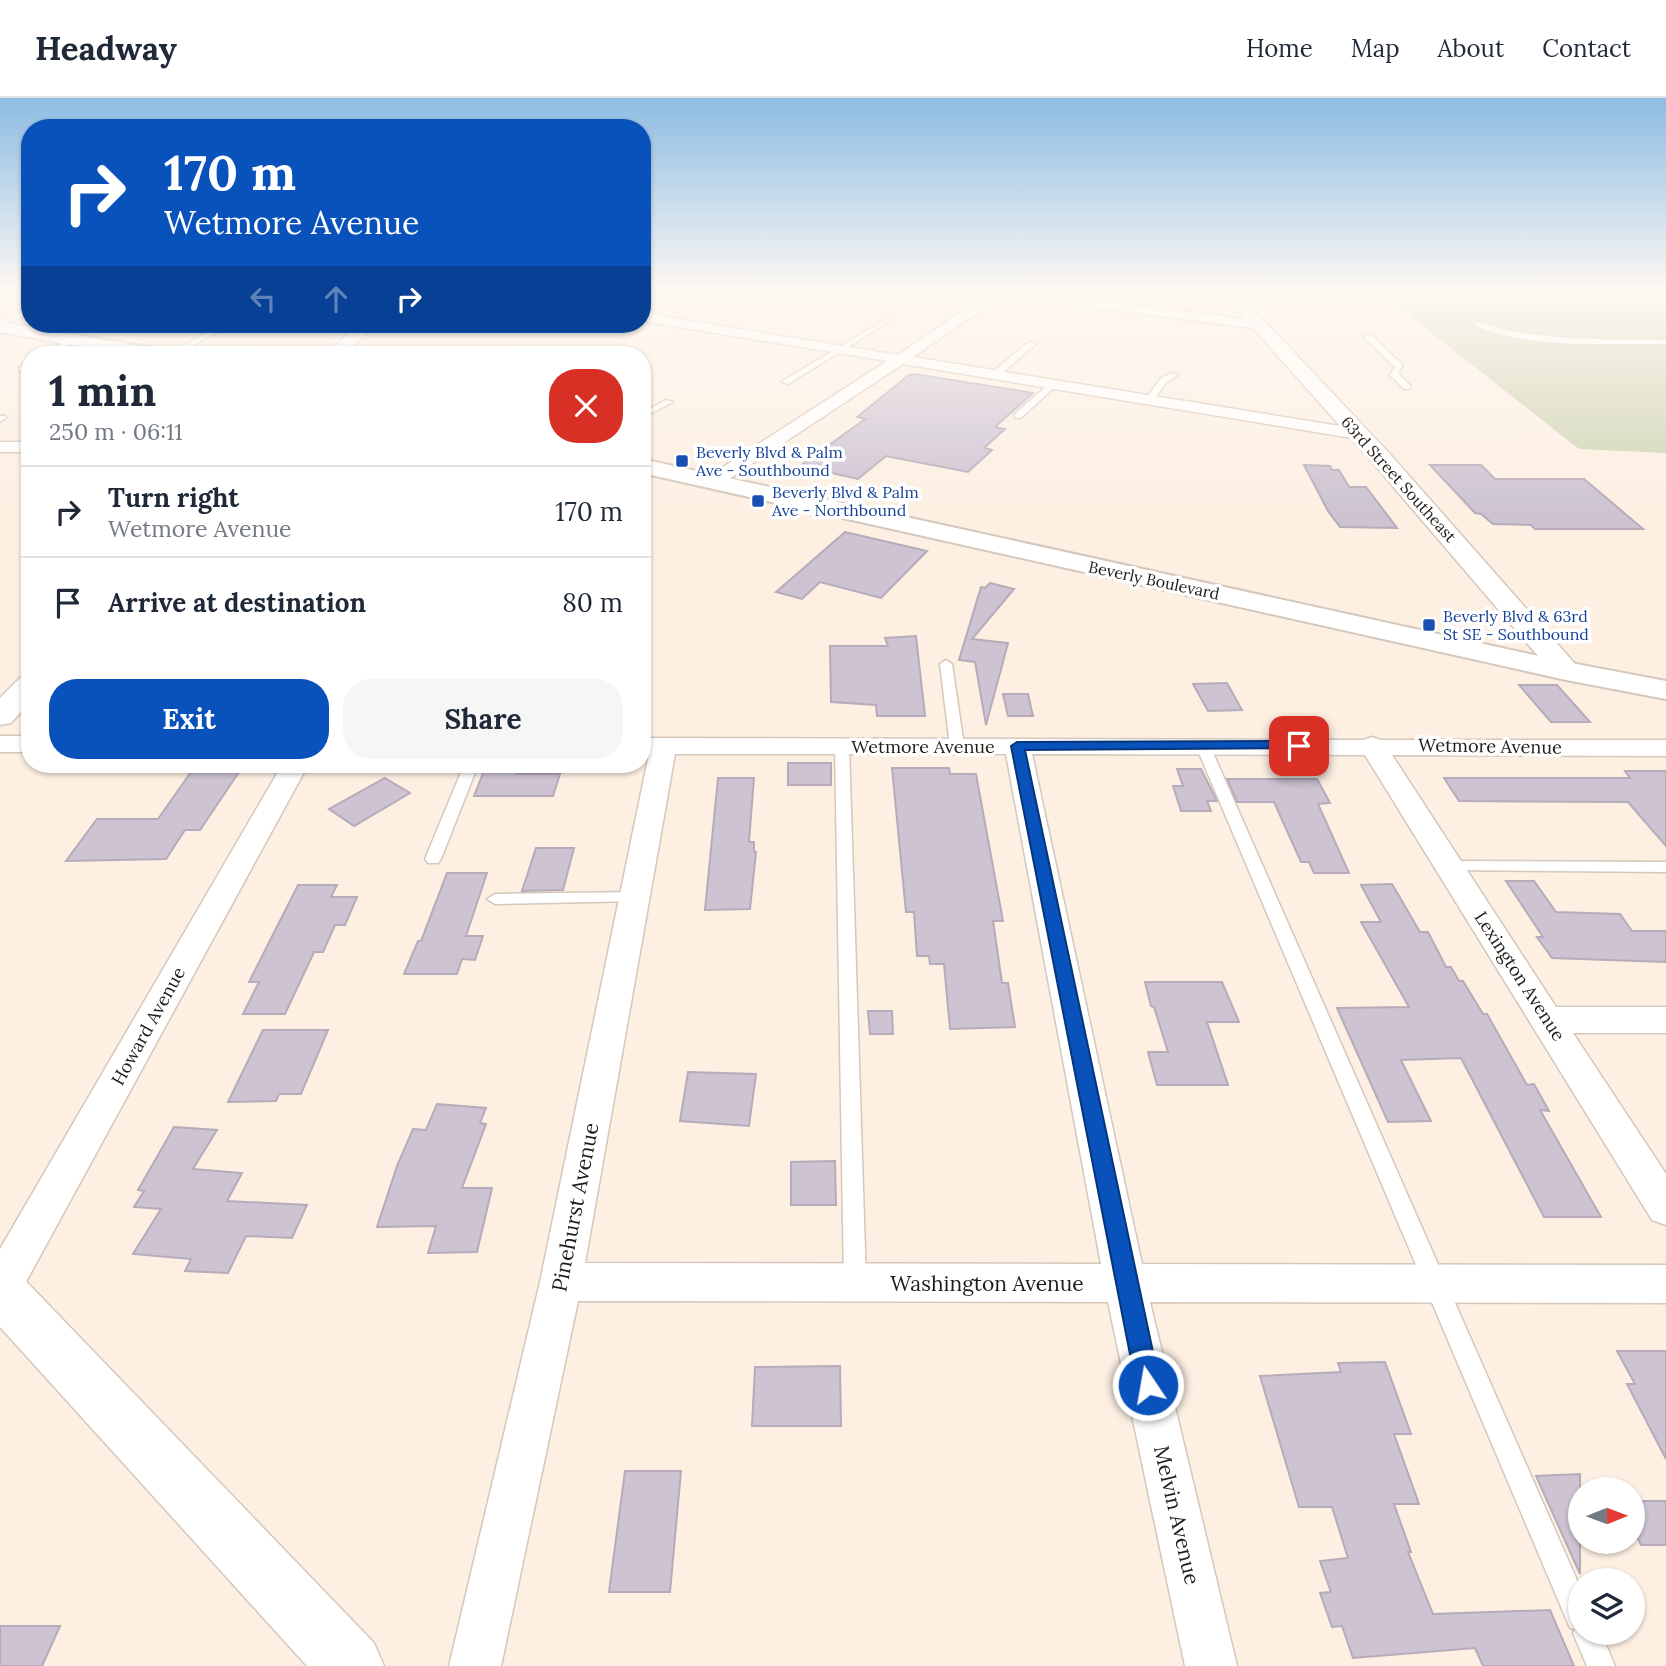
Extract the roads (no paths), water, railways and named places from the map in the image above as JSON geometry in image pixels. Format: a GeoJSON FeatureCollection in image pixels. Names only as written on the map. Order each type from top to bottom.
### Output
{"type":"FeatureCollection","features":[{"type":"Feature","properties":{"kind":"main road","name":"Beverly Boulevard"},"geometry":{"type":"LineString","coordinates":[[651,468],[1566,671],[1666,690]]}},
{"type":"Feature","properties":{"kind":"street"},"geometry":{"type":"LineString","coordinates":[[712,482],[893,364]]}},
{"type":"Feature","properties":{"kind":"street"},"geometry":{"type":"LineString","coordinates":[[931,364],[1358,434]]}},
{"type":"Feature","properties":{"kind":"street","name":"63rd Street Southeast"},"geometry":{"type":"LineString","coordinates":[[1295,364],[1566,671]]}},
{"type":"Feature","properties":{"kind":"street"},"geometry":{"type":"LineString","coordinates":[[0,447],[21,447]]}},
{"type":"Feature","properties":{"kind":"street"},"geometry":{"type":"LineString","coordinates":[[0,716],[21,694]]}},
{"type":"Feature","properties":{"kind":"street"},"geometry":{"type":"LineString","coordinates":[[0,744],[21,744]]}},
{"type":"Feature","properties":{"kind":"street","name":"Wetmore Avenue"},"geometry":{"type":"LineString","coordinates":[[653,746],[1372,745],[1666,748]]}},
{"type":"Feature","properties":{"kind":"street","name":"Lexington Avenue"},"geometry":{"type":"LineString","coordinates":[[1372,745],[1666,1208]]}},
{"type":"Feature","properties":{"kind":"street","name":"Melvin Avenue"},"geometry":{"type":"LineString","coordinates":[[1017,746],[1125,1283],[1210,1666]]}},
{"type":"Feature","properties":{"kind":"street","name":"Howard Avenue"},"geometry":{"type":"LineString","coordinates":[[0,1289],[290,773]]}},
{"type":"Feature","properties":{"kind":"street","name":"Pinehurst Avenue"},"geometry":{"type":"LineString","coordinates":[[475,1666],[561,1282],[634,897],[650,773]]}},
{"type":"Feature","properties":{"kind":"street"},"geometry":{"type":"LineString","coordinates":[[1548,1020],[1666,1020]]}},
{"type":"Feature","properties":{"kind":"street","name":"Washington Avenue"},"geometry":{"type":"LineString","coordinates":[[561,1282],[1666,1284]]}},
{"type":"Feature","properties":{"kind":"street"},"geometry":{"type":"LineString","coordinates":[[0,1289],[351,1666]]}},
{"type":"Feature","properties":{"kind":"lane"},"geometry":{"type":"LineString","coordinates":[[785,382],[813,364]]}},
{"type":"Feature","properties":{"kind":"lane"},"geometry":{"type":"LineString","coordinates":[[994,375],[1007,364]]}},
{"type":"Feature","properties":{"kind":"lane"},"geometry":{"type":"LineString","coordinates":[[1395,364],[1399,368],[1393,373],[1407,387]]}},
{"type":"Feature","properties":{"kind":"lane"},"geometry":{"type":"LineString","coordinates":[[1147,401],[1164,380],[1174,374]]}},
{"type":"Feature","properties":{"kind":"lane"},"geometry":{"type":"LineString","coordinates":[[1018,416],[1054,385]]}},
{"type":"Feature","properties":{"kind":"lane"},"geometry":{"type":"LineString","coordinates":[[651,411],[669,402]]}},
{"type":"Feature","properties":{"kind":"lane"},"geometry":{"type":"LineString","coordinates":[[946,664],[957,746]]}},
{"type":"Feature","properties":{"kind":"lane"},"geometry":{"type":"LineString","coordinates":[[842,746],[855,1282]]}},
{"type":"Feature","properties":{"kind":"lane"},"geometry":{"type":"LineString","coordinates":[[1203,746],[1568,1590]]}},
{"type":"Feature","properties":{"kind":"lane"},"geometry":{"type":"LineString","coordinates":[[433,859],[468,773]]}},
{"type":"Feature","properties":{"kind":"lane"},"geometry":{"type":"LineString","coordinates":[[1450,866],[1666,867]]}},
{"type":"Feature","properties":{"kind":"lane"},"geometry":{"type":"LineString","coordinates":[[495,899],[634,897]]}},
{"type":"Feature","properties":{"kind":"lane"},"geometry":{"type":"LineString","coordinates":[[1592,1645],[1601,1666]]}},
{"type":"Feature","properties":{"kind":"place","name":"Beverly Blvd & Palm Ave - Southbound"},"geometry":{"type":"Point","coordinates":[682,461]}},
{"type":"Feature","properties":{"kind":"place","name":"Beverly Blvd & Palm Ave - Northbound"},"geometry":{"type":"Point","coordinates":[758,501]}},
{"type":"Feature","properties":{"kind":"place","name":"Beverly Blvd & 63rd St SE - Southbound"},"geometry":{"type":"Point","coordinates":[1429,625]}}]}
